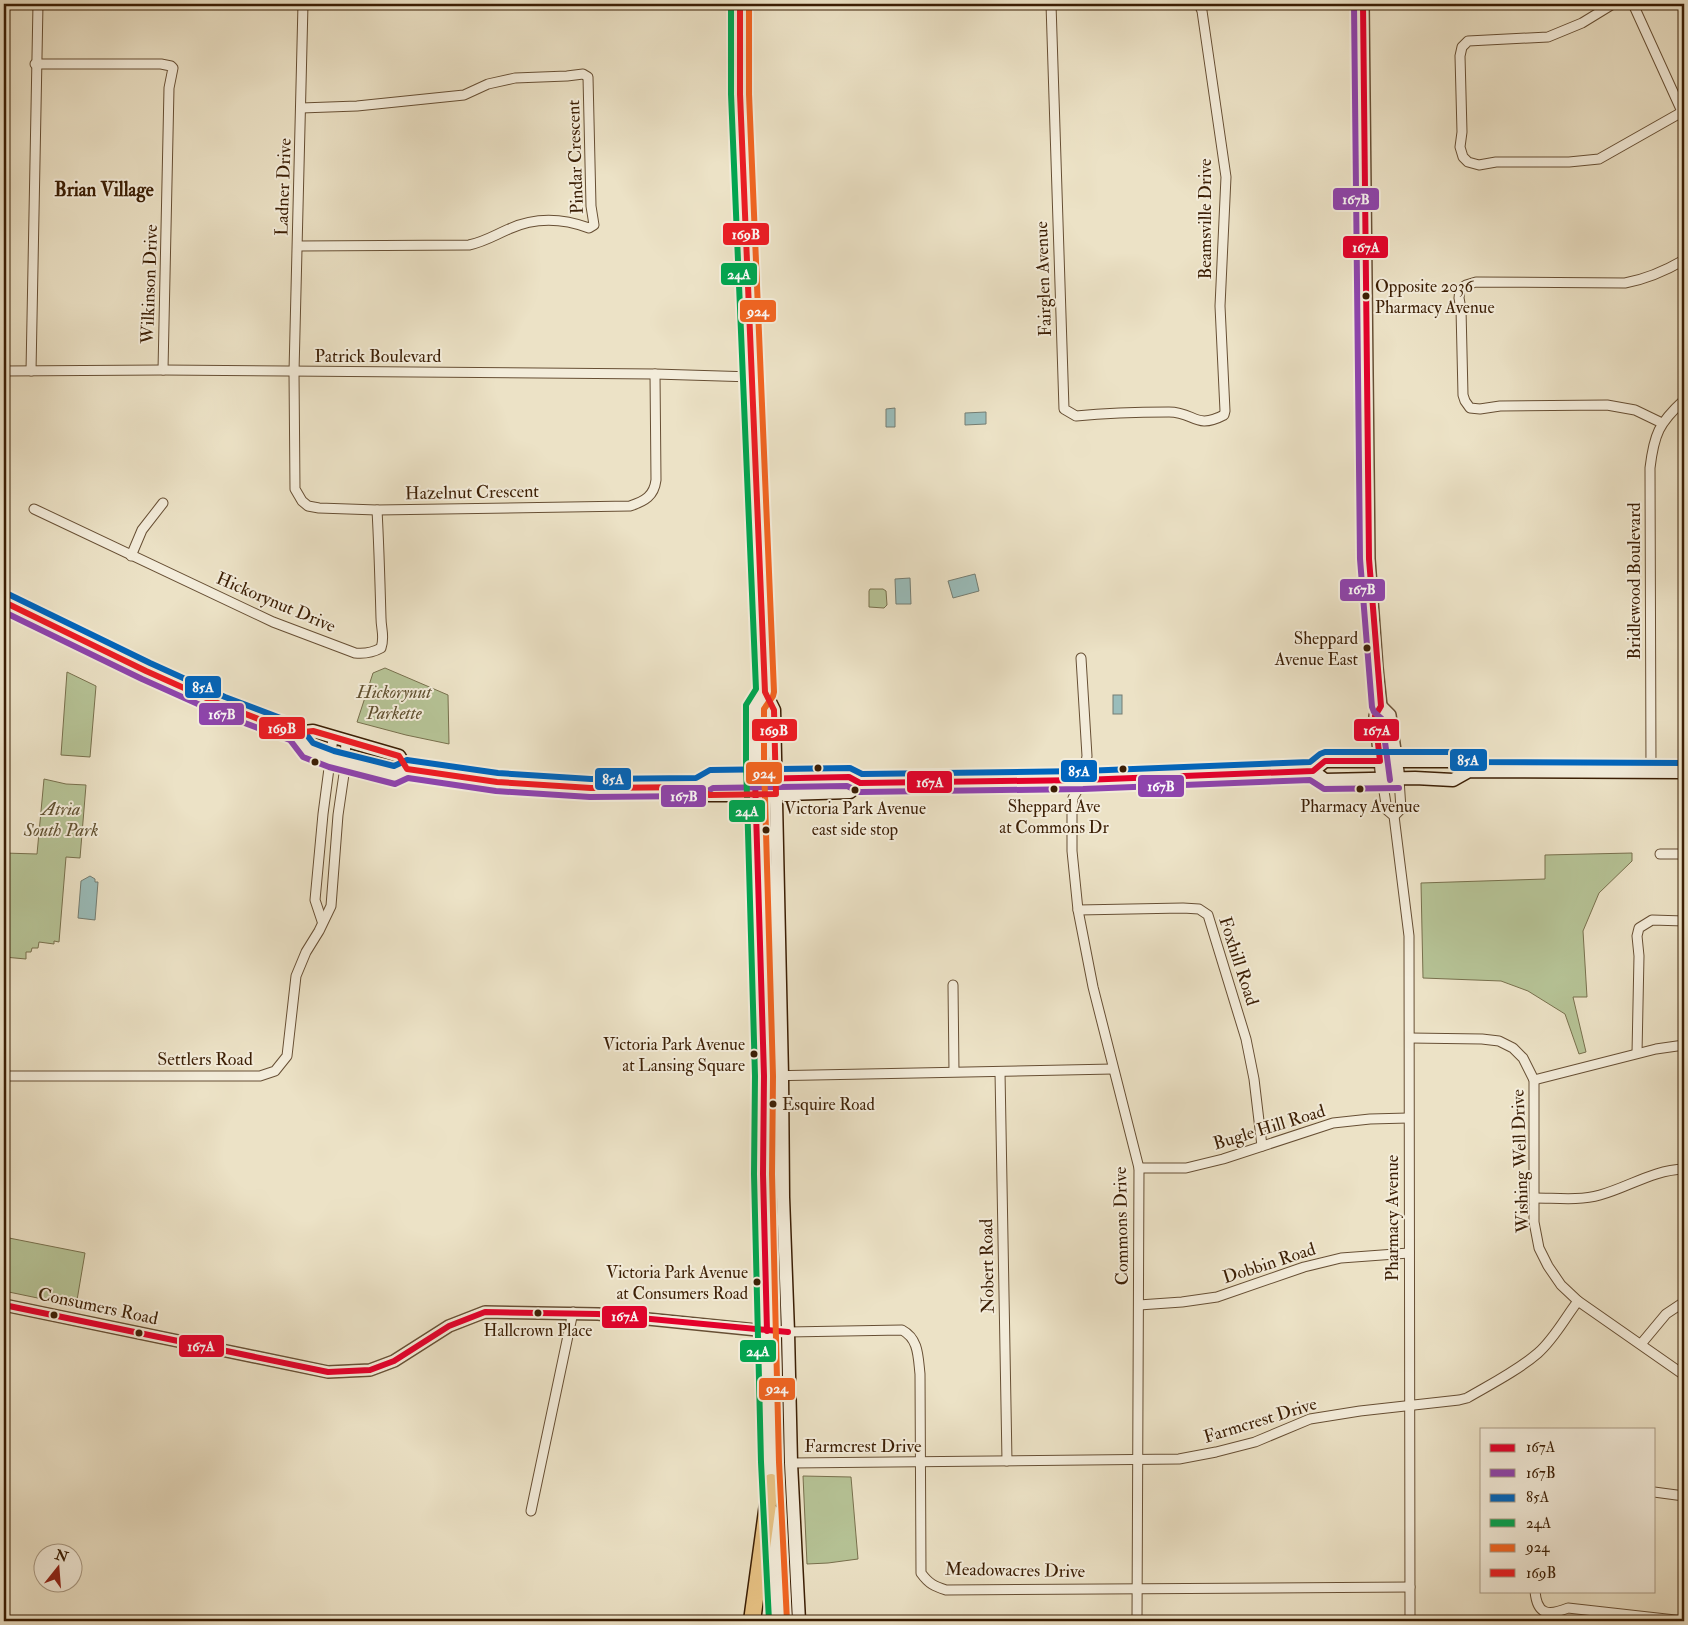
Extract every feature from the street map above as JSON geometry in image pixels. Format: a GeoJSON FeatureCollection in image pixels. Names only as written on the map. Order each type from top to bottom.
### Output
{"type":"FeatureCollection","features":[{"type":"Feature","properties":{"kind":"highway"},"geometry":{"type":"LineString","coordinates":[[752,1621],[771,1482]]}},
{"type":"Feature","properties":{"kind":"main road"},"geometry":{"type":"LineString","coordinates":[[740,4],[740,102],[765,692],[774,710],[783,1197],[798,1621]]}},
{"type":"Feature","properties":{"kind":"main road"},"geometry":{"type":"LineString","coordinates":[[4,602],[146,671],[222,704],[295,733],[313,731],[399,756],[407,768]]}},
{"type":"Feature","properties":{"kind":"main road"},"geometry":{"type":"LineString","coordinates":[[765,692],[754,706],[764,1076],[763,1174],[767,1331],[771,1482],[778,1621]]}},
{"type":"Feature","properties":{"kind":"main road"},"geometry":{"type":"LineString","coordinates":[[295,733],[308,750],[345,763],[395,775],[407,768],[497,782],[591,788],[699,787],[710,779],[776,780],[849,777],[860,783],[1083,780],[1313,771],[1325,762],[1454,761],[1470,771]]}},
{"type":"Feature","properties":{"kind":"main road"},"geometry":{"type":"LineString","coordinates":[[1313,771],[1325,780],[1453,780],[1470,771],[1684,772]]}},
{"type":"Feature","properties":{"kind":"main road"},"geometry":{"type":"LineString","coordinates":[[699,787],[709,795],[756,795],[850,792],[860,783]]}},
{"type":"Feature","properties":{"kind":"street"},"geometry":{"type":"LineString","coordinates":[[31,372],[35,64],[38,4]]}},
{"type":"Feature","properties":{"kind":"street","name":"Ladner Drive"},"geometry":{"type":"LineString","coordinates":[[294,372],[303,4]]}},
{"type":"Feature","properties":{"kind":"street","name":"Fairglen Avenue"},"geometry":{"type":"LineString","coordinates":[[1051,4],[1064,409],[1076,416],[1181,413],[1204,422]]}},
{"type":"Feature","properties":{"kind":"street","name":"Beamsville Drive"},"geometry":{"type":"LineString","coordinates":[[1199,4],[1226,177],[1220,306],[1225,411],[1224,415],[1213,421],[1204,422]]}},
{"type":"Feature","properties":{"kind":"street","name":"Pharmacy Avenue"},"geometry":{"type":"LineString","coordinates":[[1363,4],[1369,559],[1376,668],[1381,706],[1390,715],[1399,779],[1401,809],[1394,816]]}},
{"type":"Feature","properties":{"kind":"street"},"geometry":{"type":"LineString","coordinates":[[1613,4],[1582,23],[1548,37],[1468,41],[1462,47],[1460,56],[1462,132],[1460,147],[1462,157],[1468,162],[1479,165],[1496,162],[1568,162],[1599,159],[1683,114],[1632,4]]}},
{"type":"Feature","properties":{"kind":"street","name":"Wilkinson Drive"},"geometry":{"type":"LineString","coordinates":[[35,64],[161,64],[173,68],[169,88],[163,370]]}},
{"type":"Feature","properties":{"kind":"street","name":"Pindar Crescent"},"geometry":{"type":"LineString","coordinates":[[298,246],[469,245],[484,242],[510,228],[532,221],[566,221],[589,228],[594,225],[591,206],[589,86],[588,77],[583,74],[515,78],[488,84],[464,95],[357,106],[301,108]]}},
{"type":"Feature","properties":{"kind":"street"},"geometry":{"type":"LineString","coordinates":[[1662,423],[1635,410],[1607,405],[1470,408],[1463,395],[1460,289],[1476,282],[1625,283],[1638,281],[1666,271],[1684,260]]}},
{"type":"Feature","properties":{"kind":"street","name":"Patrick Boulevard"},"geometry":{"type":"LineString","coordinates":[[4,371],[163,370],[655,374],[753,377]]}},
{"type":"Feature","properties":{"kind":"street","name":"Hazelnut Crescent"},"geometry":{"type":"LineString","coordinates":[[294,372],[294,477],[298,496],[308,506],[319,508],[377,510],[630,506],[644,501],[655,490],[656,480],[655,374]]}},
{"type":"Feature","properties":{"kind":"street","name":"Bridlewood Boulevard"},"geometry":{"type":"LineString","coordinates":[[1651,772],[1650,468],[1656,437],[1662,423],[1684,400]]}},
{"type":"Feature","properties":{"kind":"street"},"geometry":{"type":"LineString","coordinates":[[131,556],[142,530],[163,503]]}},
{"type":"Feature","properties":{"kind":"street","name":"Hickorynut Drive"},"geometry":{"type":"LineString","coordinates":[[34,509],[273,622],[355,653],[369,653],[381,648],[383,642],[377,510]]}},
{"type":"Feature","properties":{"kind":"street","name":"Commons Drive"},"geometry":{"type":"LineString","coordinates":[[1081,658],[1087,756],[1083,780],[1073,798],[1072,808],[1072,851],[1078,910],[1093,987],[1139,1168],[1137,1621]]}},
{"type":"Feature","properties":{"kind":"street","name":"Pharmacy Avenue"},"geometry":{"type":"LineString","coordinates":[[1381,706],[1375,716],[1382,779],[1387,810],[1394,816],[1409,936],[1410,1621]]}},
{"type":"Feature","properties":{"kind":"street"},"geometry":{"type":"LineString","coordinates":[[322,921],[314,900],[333,738]]}},
{"type":"Feature","properties":{"kind":"street","name":"Settlers Road"},"geometry":{"type":"LineString","coordinates":[[4,1076],[260,1076],[275,1071],[287,1056],[296,976],[306,952],[331,906],[346,742]]}},
{"type":"Feature","properties":{"kind":"street"},"geometry":{"type":"LineString","coordinates":[[1660,854],[1684,854]]}},
{"type":"Feature","properties":{"kind":"street","name":"Foxhill Road"},"geometry":{"type":"LineString","coordinates":[[1078,910],[1184,908],[1199,909],[1208,915],[1246,1039],[1254,1079],[1262,1146]]}},
{"type":"Feature","properties":{"kind":"street"},"geometry":{"type":"LineString","coordinates":[[1637,1053],[1639,956],[1637,936],[1639,928],[1652,920],[1684,921]]}},
{"type":"Feature","properties":{"kind":"street"},"geometry":{"type":"LineString","coordinates":[[953,985],[954,1071]]}},
{"type":"Feature","properties":{"kind":"street","name":"Wishing Well Drive"},"geometry":{"type":"LineString","coordinates":[[1410,1038],[1482,1039],[1499,1042],[1513,1048],[1523,1058],[1534,1080],[1534,1222],[1539,1248],[1548,1266],[1561,1285],[1578,1301],[1684,1376]]}},
{"type":"Feature","properties":{"kind":"street"},"geometry":{"type":"LineString","coordinates":[[1534,1080],[1637,1053],[1684,1045]]}},
{"type":"Feature","properties":{"kind":"street"},"geometry":{"type":"LineString","coordinates":[[764,1076],[1113,1069]]}},
{"type":"Feature","properties":{"kind":"street","name":"Nobert Road"},"geometry":{"type":"LineString","coordinates":[[1000,1072],[1007,1461]]}},
{"type":"Feature","properties":{"kind":"street","name":"Bugle Hill Road"},"geometry":{"type":"LineString","coordinates":[[1139,1168],[1186,1168],[1223,1159],[1333,1123],[1370,1119],[1408,1118]]}},
{"type":"Feature","properties":{"kind":"street"},"geometry":{"type":"LineString","coordinates":[[1535,1198],[1594,1196],[1610,1192],[1642,1178],[1668,1170],[1684,1169]]}},
{"type":"Feature","properties":{"kind":"street","name":"Dobbin Road"},"geometry":{"type":"LineString","coordinates":[[1139,1305],[1217,1297],[1304,1266],[1342,1258],[1409,1253]]}},
{"type":"Feature","properties":{"kind":"street","name":"Farmcrest Drive"},"geometry":{"type":"LineString","coordinates":[[791,1463],[1179,1459],[1216,1452],[1255,1442],[1310,1419],[1467,1398],[1522,1365],[1545,1346],[1578,1301]]}},
{"type":"Feature","properties":{"kind":"street"},"geometry":{"type":"LineString","coordinates":[[1641,1344],[1666,1314],[1684,1302]]}},
{"type":"Feature","properties":{"kind":"street","name":"Consumers Road"},"geometry":{"type":"LineString","coordinates":[[4,1305],[328,1372],[370,1370],[394,1361],[450,1326],[485,1312],[574,1312],[767,1331]]}},
{"type":"Feature","properties":{"kind":"street"},"geometry":{"type":"LineString","coordinates":[[531,1511],[574,1312]]}},
{"type":"Feature","properties":{"kind":"street","name":"Meadowacres Drive"},"geometry":{"type":"LineString","coordinates":[[767,1331],[902,1330],[909,1334],[917,1347],[920,1374],[922,1573],[927,1582],[933,1586],[946,1590],[1410,1587]]}},
{"type":"Feature","properties":{"kind":"street"},"geometry":{"type":"LineString","coordinates":[[1656,1492],[1684,1496]]}},
{"type":"Feature","properties":{"kind":"street"},"geometry":{"type":"LineString","coordinates":[[1535,1592],[1539,1607],[1542,1611],[1546,1612],[1553,1613],[1568,1608],[1684,1621]]}},
{"type":"Feature","properties":{"kind":"green space"},"geometry":{"type":"Polygon","coordinates":[[[870,589],[883,589],[886,591],[887,605],[884,608],[869,607],[870,589]]]}},
{"type":"Feature","properties":{"kind":"green space","name":"Hickorynut Parkette"},"geometry":{"type":"Polygon","coordinates":[[[385,668],[448,695],[449,744],[357,722],[373,673],[385,668]]]}},
{"type":"Feature","properties":{"kind":"green space"},"geometry":{"type":"Polygon","coordinates":[[[67,672],[96,686],[90,757],[61,755],[67,672]]]}},
{"type":"Feature","properties":{"kind":"green space","name":"Atria South Park"},"geometry":{"type":"Polygon","coordinates":[[[44,779],[66,784],[86,785],[80,858],[66,857],[59,942],[54,941],[54,944],[39,942],[38,948],[32,948],[31,952],[26,952],[26,959],[4,957],[4,853],[37,854],[44,779]]]}},
{"type":"Feature","properties":{"kind":"green space"},"geometry":{"type":"Polygon","coordinates":[[[1632,853],[1632,861],[1599,893],[1583,931],[1587,997],[1573,997],[1586,1052],[1579,1054],[1565,1014],[1528,991],[1501,981],[1423,978],[1421,883],[1545,879],[1545,855],[1632,853]]]}},
{"type":"Feature","properties":{"kind":"green space"},"geometry":{"type":"Polygon","coordinates":[[[4,1237],[85,1253],[76,1306],[4,1291],[4,1237]]]}},
{"type":"Feature","properties":{"kind":"green space"},"geometry":{"type":"Polygon","coordinates":[[[803,1476],[851,1477],[858,1559],[807,1564],[803,1476]]]}},
{"type":"Feature","properties":{"kind":"water"},"geometry":{"type":"Polygon","coordinates":[[[895,408],[895,427],[886,427],[886,409],[895,408]]]}},
{"type":"Feature","properties":{"kind":"water"},"geometry":{"type":"Polygon","coordinates":[[[986,412],[986,424],[965,425],[965,413],[986,412]]]}},
{"type":"Feature","properties":{"kind":"water"},"geometry":{"type":"Polygon","coordinates":[[[975,574],[979,591],[953,598],[948,581],[975,574]]]}},
{"type":"Feature","properties":{"kind":"water"},"geometry":{"type":"Polygon","coordinates":[[[910,578],[911,604],[896,604],[895,579],[910,578]]]}},
{"type":"Feature","properties":{"kind":"water"},"geometry":{"type":"Polygon","coordinates":[[[1113,695],[1122,695],[1122,714],[1113,714],[1113,695]]]}},
{"type":"Feature","properties":{"kind":"water"},"geometry":{"type":"Polygon","coordinates":[[[90,876],[95,879],[95,882],[98,882],[95,920],[78,918],[81,881],[90,876]]]}},
{"type":"Feature","properties":{"kind":"transit line","name":"24A"},"geometry":{"type":"LineString","coordinates":[[731,4],[731,94],[756,689],[746,705],[746,762],[755,1076],[754,1174],[761,1462],[769,1621]]}},
{"type":"Feature","properties":{"kind":"transit line","name":"169B"},"geometry":{"type":"LineString","coordinates":[[4,602],[146,671],[222,705],[295,733],[313,731],[399,756],[407,769],[497,782],[591,788],[699,787],[709,795],[776,794],[774,710],[765,692],[740,94],[740,4]]}},
{"type":"Feature","properties":{"kind":"transit line","name":"924"},"geometry":{"type":"LineString","coordinates":[[749,4],[749,94],[774,692],[764,709],[764,762],[773,1076],[772,1174],[779,1462],[787,1621]]}},
{"type":"Feature","properties":{"kind":"transit line","name":"167B"},"geometry":{"type":"LineString","coordinates":[[1354,4],[1360,559],[1372,707],[1374,712],[1382,719],[1390,780]]}},
{"type":"Feature","properties":{"kind":"transit line","name":"167A"},"geometry":{"type":"LineString","coordinates":[[767,1331],[763,1174],[764,1076],[755,779],[849,777],[860,783],[1083,780],[1313,771],[1325,761],[1380,761],[1375,716],[1381,706],[1369,559],[1363,4]]}},
{"type":"Feature","properties":{"kind":"transit line","name":"85A"},"geometry":{"type":"LineString","coordinates":[[8,594],[225,697],[299,725],[313,743],[334,751],[394,766],[407,760],[498,773],[591,779],[696,778],[710,770],[850,768],[862,774],[1083,771],[1310,762],[1325,752],[1455,752],[1472,762],[1684,763]]}},
{"type":"Feature","properties":{"kind":"transit line","name":"167B"},"geometry":{"type":"LineString","coordinates":[[4,612],[142,679],[218,713],[290,740],[303,757],[329,767],[395,784],[408,778],[496,791],[590,797],[700,796],[713,788],[847,786],[860,792],[1083,789],[1310,780],[1324,789],[1399,788]]}},
{"type":"Feature","properties":{"kind":"transit line","name":"167A"},"geometry":{"type":"LineString","coordinates":[[4,1305],[328,1372],[370,1370],[394,1361],[449,1326],[485,1312],[598,1314],[788,1332]]}},
{"type":"Feature","properties":{"kind":"place","name":"Opposite 2036 Pharmacy Avenue"},"geometry":{"type":"Point","coordinates":[1366,296]}},
{"type":"Feature","properties":{"kind":"place","name":"Sheppard Avenue East"},"geometry":{"type":"Point","coordinates":[1367,648]}},
{"type":"Feature","properties":{"kind":"place","name":"Sheppard Ave at Commons Dr"},"geometry":{"type":"Point","coordinates":[1054,789]}},
{"type":"Feature","properties":{"kind":"place","name":"Pharmacy Avenue"},"geometry":{"type":"Point","coordinates":[1360,789]}},
{"type":"Feature","properties":{"kind":"place","name":"Victoria Park Avenue east side stop"},"geometry":{"type":"Point","coordinates":[855,790]}},
{"type":"Feature","properties":{"kind":"place","name":"Victoria Park Avenue at Lansing Square"},"geometry":{"type":"Point","coordinates":[754,1054]}},
{"type":"Feature","properties":{"kind":"place","name":"Esquire Road"},"geometry":{"type":"Point","coordinates":[773,1104]}},
{"type":"Feature","properties":{"kind":"place","name":"Victoria Park Avenue at Consumers Road"},"geometry":{"type":"Point","coordinates":[757,1282]}},
{"type":"Feature","properties":{"kind":"place","name":"Hallcrown Place"},"geometry":{"type":"Point","coordinates":[538,1313]}},
{"type":"Feature","properties":{"kind":"district","name":"Brian Village"},"geometry":{"type":"Point","coordinates":[104,189]}}]}
